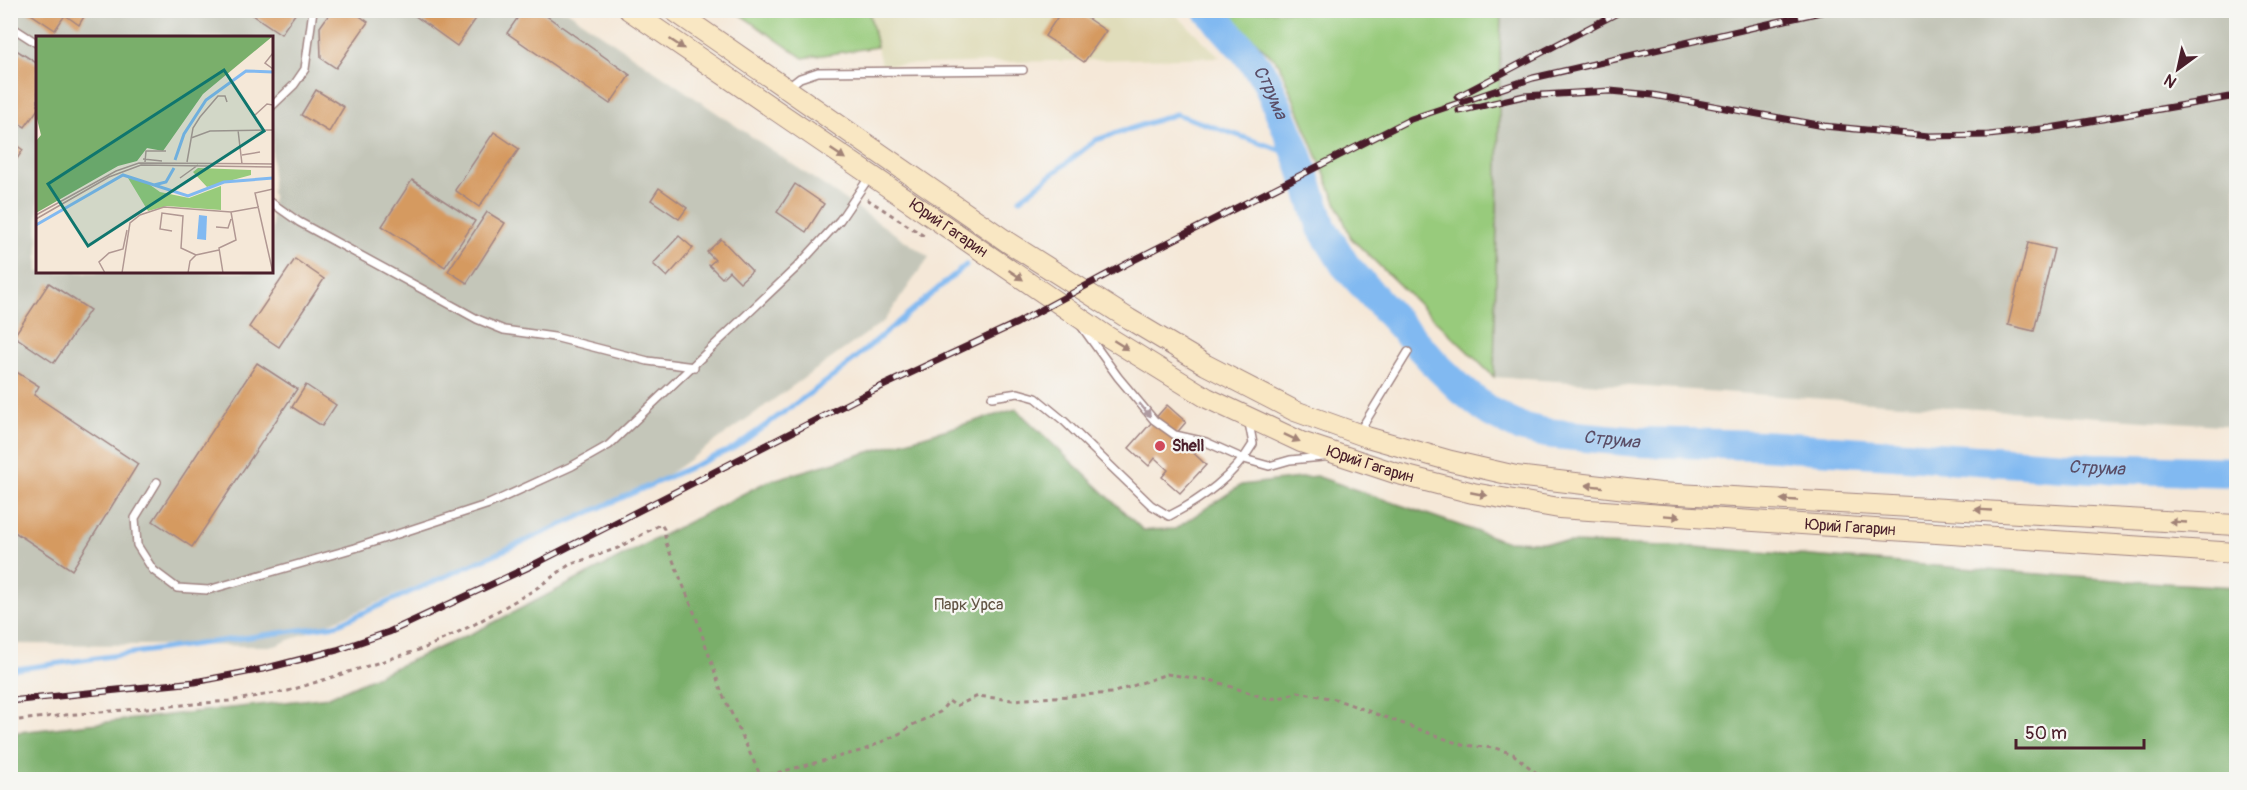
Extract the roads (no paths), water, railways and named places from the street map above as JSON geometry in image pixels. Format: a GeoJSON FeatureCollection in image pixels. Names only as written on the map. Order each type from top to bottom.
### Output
{"type":"FeatureCollection","features":[{"type":"Feature","properties":{"kind":"street","name":"Юрий Гагарин"},"geometry":{"type":"LineString","coordinates":[[629,10],[1072,313],[1207,398],[1301,442],[1395,473],[1473,493],[1559,508],[2236,553]]}},
{"type":"Feature","properties":{"kind":"street","name":"Юрий Гагарин"},"geometry":{"type":"LineString","coordinates":[[673,10],[1009,243],[1129,319],[1206,365],[1295,411],[1358,434],[1451,461],[1516,476],[1660,493],[2236,525]]}},
{"type":"Feature","properties":{"kind":"lane"},"geometry":{"type":"LineString","coordinates":[[273,105],[294,85],[305,69],[313,10]]}},
{"type":"Feature","properties":{"kind":"lane"},"geometry":{"type":"LineString","coordinates":[[10,26],[36,43]]}},
{"type":"Feature","properties":{"kind":"lane"},"geometry":{"type":"LineString","coordinates":[[787,88],[800,78],[818,72],[1023,70]]}},
{"type":"Feature","properties":{"kind":"lane"},"geometry":{"type":"LineString","coordinates":[[157,482],[135,518],[137,545],[153,570],[177,588],[208,590],[355,548],[489,504],[572,466],[609,445],[694,367],[804,259],[840,220],[870,176]]}},
{"type":"Feature","properties":{"kind":"lane"},"geometry":{"type":"LineString","coordinates":[[273,204],[299,222],[477,319],[504,330],[554,337],[648,361],[694,367]]}},
{"type":"Feature","properties":{"kind":"lane"},"geometry":{"type":"LineString","coordinates":[[1072,313],[1111,367],[1154,420],[1175,435],[1206,442],[1244,459],[1269,466],[1290,460],[1341,455]]}},
{"type":"Feature","properties":{"kind":"lane"},"geometry":{"type":"LineString","coordinates":[[1358,434],[1408,352]]}},
{"type":"Feature","properties":{"kind":"lane"},"geometry":{"type":"LineString","coordinates":[[992,397],[1018,393],[1036,398],[1064,421],[1151,504],[1169,516],[1188,506],[1244,459],[1253,444],[1247,417]]}},
{"type":"Feature","properties":{"kind":"waterway","name":"Струма"},"geometry":{"type":"LineString","coordinates":[[1208,10],[1245,51],[1266,79],[1298,156],[1322,228],[1345,265],[1463,391],[1490,412],[1520,427],[1546,433],[1638,442],[1761,445],[2093,468],[2236,472]]}},
{"type":"Feature","properties":{"kind":"waterway"},"geometry":{"type":"LineString","coordinates":[[1020,199],[1096,140],[1176,114],[1298,156]]}},
{"type":"Feature","properties":{"kind":"waterway"},"geometry":{"type":"LineString","coordinates":[[10,670],[336,625],[734,448],[834,376],[966,265]]}},
{"type":"Feature","properties":{"kind":"railway"},"geometry":{"type":"LineString","coordinates":[[1457,97],[1623,10]]}},
{"type":"Feature","properties":{"kind":"railway"},"geometry":{"type":"LineString","coordinates":[[10,701],[195,682],[263,669],[337,650],[389,632],[531,566],[874,390],[1017,323],[1128,263],[1411,119],[1533,78],[1829,10]]}},
{"type":"Feature","properties":{"kind":"railway"},"geometry":{"type":"LineString","coordinates":[[1459,111],[1524,96],[1610,91],[1653,95],[1824,126],[1929,136],[1989,135],[2050,128],[2236,96]]}},
{"type":"Feature","properties":{"kind":"place","name":"Shell"},"geometry":{"type":"Point","coordinates":[1160,446]}},
{"type":"Feature","properties":{"kind":"park label","name":"Парк Урса"},"geometry":{"type":"Point","coordinates":[969,605]}}]}
